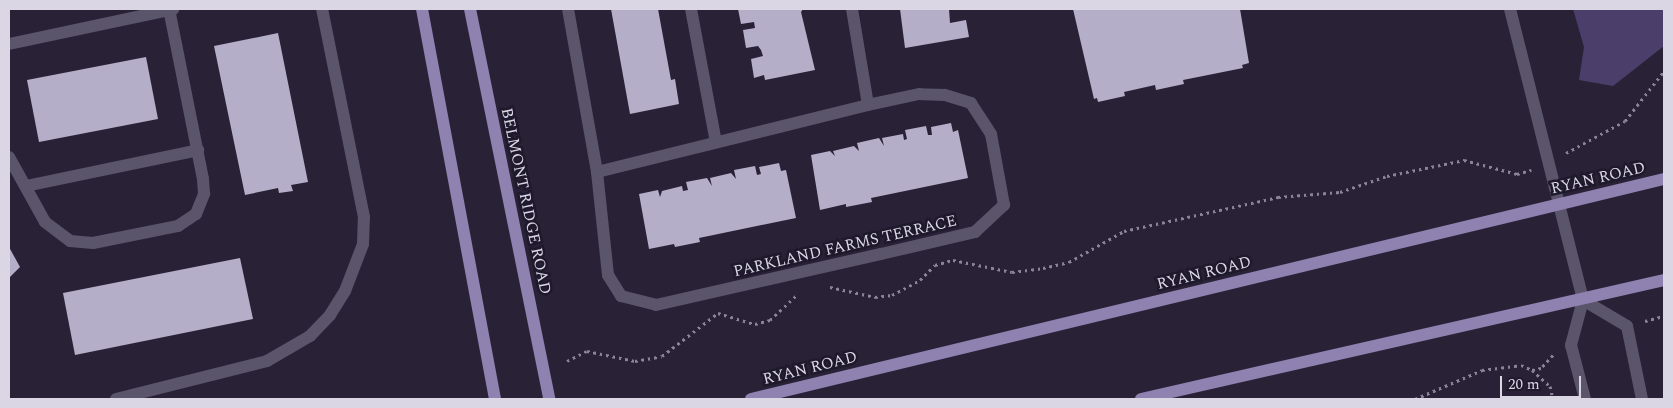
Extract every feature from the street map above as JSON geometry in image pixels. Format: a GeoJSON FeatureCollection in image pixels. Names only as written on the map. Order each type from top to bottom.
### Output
{"type":"FeatureCollection","features":[{"type":"Feature","properties":{"kind":"main road"},"geometry":{"type":"LineString","coordinates":[[422,9],[494,399]]}},
{"type":"Feature","properties":{"kind":"main road","name":"BELMONT RIDGE ROAD"},"geometry":{"type":"LineString","coordinates":[[470,9],[549,399]]}},
{"type":"Feature","properties":{"kind":"main road","name":"RYAN ROAD"},"geometry":{"type":"LineString","coordinates":[[751,399],[1664,179]]}},
{"type":"Feature","properties":{"kind":"main road"},"geometry":{"type":"LineString","coordinates":[[1141,399],[1583,300],[1664,280]]}},
{"type":"Feature","properties":{"kind":"street"},"geometry":{"type":"LineString","coordinates":[[9,44],[171,9],[198,150],[204,194],[202,204],[196,214],[178,226],[94,243],[70,241],[46,222],[9,157]]}},
{"type":"Feature","properties":{"kind":"street"},"geometry":{"type":"LineString","coordinates":[[116,399],[267,362],[310,336],[330,315],[345,291],[363,244],[364,218],[322,9]]}},
{"type":"Feature","properties":{"kind":"street","name":"PARKLAND FARMS TERRACE"},"geometry":{"type":"LineString","coordinates":[[568,9],[597,172],[608,275],[621,296],[656,305],[975,232],[1004,205],[991,134],[972,103],[944,94],[919,94],[868,105],[597,172]]}},
{"type":"Feature","properties":{"kind":"street"},"geometry":{"type":"LineString","coordinates":[[691,9],[716,142]]}},
{"type":"Feature","properties":{"kind":"street"},"geometry":{"type":"LineString","coordinates":[[852,9],[868,105]]}},
{"type":"Feature","properties":{"kind":"street"},"geometry":{"type":"LineString","coordinates":[[1510,9],[1557,204],[1583,300],[1571,345],[1585,399]]}},
{"type":"Feature","properties":{"kind":"street"},"geometry":{"type":"LineString","coordinates":[[26,186],[198,150]]}},
{"type":"Feature","properties":{"kind":"street"},"geometry":{"type":"LineString","coordinates":[[1583,300],[1627,326],[1642,399]]}},
{"type":"Feature","properties":{"kind":"path"},"geometry":{"type":"LineString","coordinates":[[820,285],[875,298],[892,295],[920,280],[935,265],[953,260],[1012,272],[1043,268],[1069,262],[1124,231],[1278,197],[1340,192],[1387,176],[1464,160],[1517,174],[1548,166],[1625,121],[1664,71]]}},
{"type":"Feature","properties":{"kind":"path"},"geometry":{"type":"LineString","coordinates":[[567,361],[588,351],[635,361],[662,356],[718,313],[755,324],[770,320],[800,293]]}},
{"type":"Feature","properties":{"kind":"path"},"geometry":{"type":"LineString","coordinates":[[1532,370],[1541,368],[1547,358]]}},
{"type":"Feature","properties":{"kind":"path"},"geometry":{"type":"LineString","coordinates":[[1415,399],[1482,370],[1521,365],[1532,370],[1550,386],[1553,399]]}},
{"type":"Feature","properties":{"kind":"shaded area"},"geometry":{"type":"Polygon","coordinates":[[[1573,9],[1664,9],[1664,46],[1613,86],[1579,80],[1584,47],[1573,9]]]}},
{"type":"Feature","properties":{"kind":"building"},"geometry":{"type":"Polygon","coordinates":[[[611,9],[658,9],[671,80],[675,79],[679,104],[630,114],[611,9]]]}},
{"type":"Feature","properties":{"kind":"building"},"geometry":{"type":"Polygon","coordinates":[[[738,9],[803,9],[801,12],[815,70],[765,80],[764,75],[754,78],[751,59],[763,56],[758,46],[746,48],[743,30],[755,28],[754,22],[741,24],[738,9]]]}},
{"type":"Feature","properties":{"kind":"building"},"geometry":{"type":"Polygon","coordinates":[[[900,9],[949,9],[950,23],[966,20],[969,37],[905,48],[900,9]]]}},
{"type":"Feature","properties":{"kind":"building"},"geometry":{"type":"Polygon","coordinates":[[[1073,9],[1240,9],[1249,63],[1242,65],[1243,68],[1183,80],[1184,84],[1156,90],[1155,85],[1124,92],[1125,96],[1098,102],[1097,98],[1094,99],[1073,9]]]}},
{"type":"Feature","properties":{"kind":"building"},"geometry":{"type":"Polygon","coordinates":[[[278,33],[308,182],[291,185],[293,191],[279,193],[278,188],[245,195],[214,46],[278,33]]]}},
{"type":"Feature","properties":{"kind":"building"},"geometry":{"type":"Polygon","coordinates":[[[146,57],[158,119],[39,142],[27,80],[146,57]]]}},
{"type":"Feature","properties":{"kind":"building"},"geometry":{"type":"Polygon","coordinates":[[[951,123],[953,132],[958,130],[968,178],[871,198],[872,202],[846,207],[846,204],[820,210],[811,155],[830,151],[835,156],[833,151],[854,146],[859,151],[857,143],[879,138],[884,146],[882,138],[903,134],[904,140],[907,139],[905,130],[926,126],[928,135],[932,135],[931,127],[951,123]]]}},
{"type":"Feature","properties":{"kind":"building"},"geometry":{"type":"Polygon","coordinates":[[[779,163],[781,171],[786,170],[796,218],[699,238],[700,242],[675,247],[674,244],[649,249],[639,194],[658,190],[660,197],[662,191],[682,186],[683,191],[688,190],[686,182],[707,178],[712,186],[710,178],[731,173],[736,179],[734,170],[755,166],[757,175],[761,174],[759,167],[779,163]]]}},
{"type":"Feature","properties":{"kind":"building"},"geometry":{"type":"Polygon","coordinates":[[[9,247],[20,267],[9,278],[9,247]]]}},
{"type":"Feature","properties":{"kind":"building"},"geometry":{"type":"Polygon","coordinates":[[[240,258],[253,319],[75,355],[63,293],[240,258]]]}}]}
